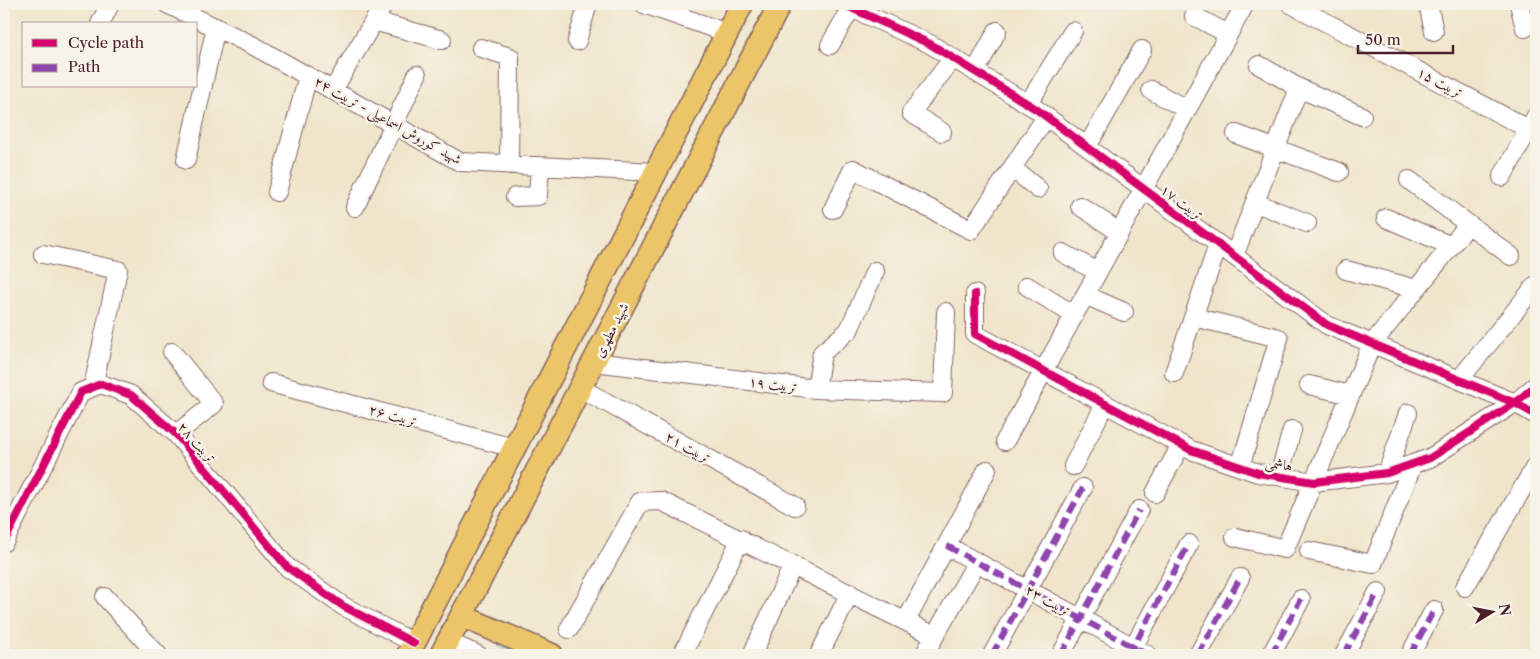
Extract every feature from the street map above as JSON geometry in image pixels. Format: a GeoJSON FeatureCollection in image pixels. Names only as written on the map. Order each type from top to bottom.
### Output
{"type":"FeatureCollection","features":[{"type":"Feature","properties":{"kind":"main road"},"geometry":{"type":"LineString","coordinates":[[411,649],[742,4]]}},
{"type":"Feature","properties":{"kind":"main road","name":"شهید مطهری"},"geometry":{"type":"LineString","coordinates":[[444,649],[780,4]]}},
{"type":"Feature","properties":{"kind":"main road"},"geometry":{"type":"LineString","coordinates":[[611,259],[639,274]]}},
{"type":"Feature","properties":{"kind":"main road"},"geometry":{"type":"LineString","coordinates":[[462,616],[552,655]]}},
{"type":"Feature","properties":{"kind":"street"},"geometry":{"type":"LineString","coordinates":[[101,22],[110,4]]}},
{"type":"Feature","properties":{"kind":"street","name":"شهید کوروش اسماعیلی - تربیت ۲۴"},"geometry":{"type":"LineString","coordinates":[[167,4],[216,27],[308,76],[460,162],[656,172]]}},
{"type":"Feature","properties":{"kind":"street"},"geometry":{"type":"LineString","coordinates":[[333,90],[383,4]]}},
{"type":"Feature","properties":{"kind":"street"},"geometry":{"type":"LineString","coordinates":[[578,41],[588,4]]}},
{"type":"Feature","properties":{"kind":"street"},"geometry":{"type":"LineString","coordinates":[[644,4],[727,33]]}},
{"type":"Feature","properties":{"kind":"street"},"geometry":{"type":"LineString","coordinates":[[1005,441],[1245,4]]}},
{"type":"Feature","properties":{"kind":"street","name":"تربیت ۱۵"},"geometry":{"type":"LineString","coordinates":[[1291,4],[1534,126]]}},
{"type":"Feature","properties":{"kind":"street"},"geometry":{"type":"LineString","coordinates":[[1428,4],[1434,31]]}},
{"type":"Feature","properties":{"kind":"street"},"geometry":{"type":"LineString","coordinates":[[1519,4],[1525,28]]}},
{"type":"Feature","properties":{"kind":"street"},"geometry":{"type":"LineString","coordinates":[[830,46],[847,6]]}},
{"type":"Feature","properties":{"kind":"street","name":"تربیت ۱۷"},"geometry":{"type":"LineString","coordinates":[[847,6],[874,10],[1028,104],[1327,325],[1515,404],[1536,415]]}},
{"type":"Feature","properties":{"kind":"street"},"geometry":{"type":"LineString","coordinates":[[1194,16],[1228,34]]}},
{"type":"Feature","properties":{"kind":"street"},"geometry":{"type":"LineString","coordinates":[[374,21],[442,40]]}},
{"type":"Feature","properties":{"kind":"street"},"geometry":{"type":"LineString","coordinates":[[186,160],[216,27]]}},
{"type":"Feature","properties":{"kind":"street"},"geometry":{"type":"LineString","coordinates":[[975,72],[996,31]]}},
{"type":"Feature","properties":{"kind":"street"},"geometry":{"type":"LineString","coordinates":[[1028,104],[1073,31]]}},
{"type":"Feature","properties":{"kind":"street"},"geometry":{"type":"LineString","coordinates":[[481,48],[510,58],[509,164]]}},
{"type":"Feature","properties":{"kind":"street"},"geometry":{"type":"LineString","coordinates":[[1087,147],[1142,50]]}},
{"type":"Feature","properties":{"kind":"street"},"geometry":{"type":"LineString","coordinates":[[942,132],[911,113],[952,58]]}},
{"type":"Feature","properties":{"kind":"street"},"geometry":{"type":"LineString","coordinates":[[1258,65],[1299,88],[1362,116]]}},
{"type":"Feature","properties":{"kind":"street"},"geometry":{"type":"LineString","coordinates":[[355,208],[417,75]]}},
{"type":"Feature","properties":{"kind":"street"},"geometry":{"type":"LineString","coordinates":[[278,192],[308,76]]}},
{"type":"Feature","properties":{"kind":"street"},"geometry":{"type":"LineString","coordinates":[[1234,256],[1277,150],[1299,88]]}},
{"type":"Feature","properties":{"kind":"street"},"geometry":{"type":"LineString","coordinates":[[1151,90],[1186,109]]}},
{"type":"Feature","properties":{"kind":"street"},"geometry":{"type":"LineString","coordinates":[[833,209],[853,169],[971,230],[1046,117]]}},
{"type":"Feature","properties":{"kind":"street"},"geometry":{"type":"LineString","coordinates":[[1502,177],[1534,126]]}},
{"type":"Feature","properties":{"kind":"street"},"geometry":{"type":"LineString","coordinates":[[1236,134],[1339,172]]}},
{"type":"Feature","properties":{"kind":"street"},"geometry":{"type":"LineString","coordinates":[[515,197],[538,196],[540,166]]}},
{"type":"Feature","properties":{"kind":"street"},"geometry":{"type":"LineString","coordinates":[[1012,168],[1038,188]]}},
{"type":"Feature","properties":{"kind":"street"},"geometry":{"type":"LineString","coordinates":[[1409,180],[1510,256]]}},
{"type":"Feature","properties":{"kind":"street"},"geometry":{"type":"LineString","coordinates":[[1256,203],[1307,223]]}},
{"type":"Feature","properties":{"kind":"street"},"geometry":{"type":"LineString","coordinates":[[1080,206],[1119,232]]}},
{"type":"Feature","properties":{"kind":"street"},"geometry":{"type":"LineString","coordinates":[[1386,218],[1451,246]]}},
{"type":"Feature","properties":{"kind":"street"},"geometry":{"type":"LineString","coordinates":[[1235,537],[1285,549],[1372,344],[1468,225]]}},
{"type":"Feature","properties":{"kind":"street"},"geometry":{"type":"LineString","coordinates":[[1174,373],[1218,245]]}},
{"type":"Feature","properties":{"kind":"street"},"geometry":{"type":"LineString","coordinates":[[1063,253],[1098,272]]}},
{"type":"Feature","properties":{"kind":"street"},"geometry":{"type":"LineString","coordinates":[[4,542],[82,392],[93,387],[118,270],[43,254]]}},
{"type":"Feature","properties":{"kind":"street"},"geometry":{"type":"LineString","coordinates":[[1346,270],[1416,289]]}},
{"type":"Feature","properties":{"kind":"street","name":"تربیت ۱۹"},"geometry":{"type":"LineString","coordinates":[[594,362],[816,389],[822,353],[849,330],[875,271]]}},
{"type":"Feature","properties":{"kind":"street"},"geometry":{"type":"LineString","coordinates":[[1459,380],[1536,285]]}},
{"type":"Feature","properties":{"kind":"street"},"geometry":{"type":"LineString","coordinates":[[1027,286],[1074,315]]}},
{"type":"Feature","properties":{"kind":"street","name":"هاشمی"},"geometry":{"type":"LineString","coordinates":[[975,294],[975,334],[1181,445],[1258,473],[1314,482],[1387,473],[1430,458],[1515,404],[1536,385]]}},
{"type":"Feature","properties":{"kind":"street"},"geometry":{"type":"LineString","coordinates":[[1085,295],[1124,312]]}},
{"type":"Feature","properties":{"kind":"street"},"geometry":{"type":"LineString","coordinates":[[816,389],[943,393],[946,312]]}},
{"type":"Feature","properties":{"kind":"street"},"geometry":{"type":"LineString","coordinates":[[1194,317],[1278,338],[1240,467]]}},
{"type":"Feature","properties":{"kind":"street"},"geometry":{"type":"LineString","coordinates":[[172,352],[214,404],[176,434]]}},
{"type":"Feature","properties":{"kind":"street","name":"تربیت ۲۶"},"geometry":{"type":"LineString","coordinates":[[271,383],[514,448]]}},
{"type":"Feature","properties":{"kind":"street","name":"تربیت ۲۸"},"geometry":{"type":"LineString","coordinates":[[93,387],[101,384],[131,395],[176,434],[287,567],[343,606],[411,649]]}},
{"type":"Feature","properties":{"kind":"street"},"geometry":{"type":"LineString","coordinates":[[1309,384],[1351,395]]}},
{"type":"Feature","properties":{"kind":"street","name":"تربیت ۲۱"},"geometry":{"type":"LineString","coordinates":[[580,388],[795,506]]}},
{"type":"Feature","properties":{"kind":"street"},"geometry":{"type":"LineString","coordinates":[[1073,466],[1105,404]]}},
{"type":"Feature","properties":{"kind":"street"},"geometry":{"type":"LineString","coordinates":[[1387,473],[1408,413]]}},
{"type":"Feature","properties":{"kind":"street"},"geometry":{"type":"LineString","coordinates":[[1279,476],[1292,430]]}},
{"type":"Feature","properties":{"kind":"street"},"geometry":{"type":"LineString","coordinates":[[1155,493],[1181,445]]}},
{"type":"Feature","properties":{"kind":"street"},"geometry":{"type":"LineString","coordinates":[[1309,551],[1374,564],[1413,464]]}},
{"type":"Feature","properties":{"kind":"street"},"geometry":{"type":"LineString","coordinates":[[1465,587],[1536,465]]}},
{"type":"Feature","properties":{"kind":"street"},"geometry":{"type":"LineString","coordinates":[[906,621],[987,470]]}},
{"type":"Feature","properties":{"kind":"street"},"geometry":{"type":"LineString","coordinates":[[992,655],[1082,488]]}},
{"type":"Feature","properties":{"kind":"street"},"geometry":{"type":"LineString","coordinates":[[569,629],[640,502],[661,501],[935,636]]}},
{"type":"Feature","properties":{"kind":"street"},"geometry":{"type":"LineString","coordinates":[[1061,655],[1139,510]]}},
{"type":"Feature","properties":{"kind":"street"},"geometry":{"type":"LineString","coordinates":[[682,655],[741,539]]}},
{"type":"Feature","properties":{"kind":"street"},"geometry":{"type":"LineString","coordinates":[[1137,652],[1189,544]]}},
{"type":"Feature","properties":{"kind":"street","name":"تربیت ۲۳"},"geometry":{"type":"LineString","coordinates":[[947,546],[1081,618],[1137,652]]}},
{"type":"Feature","properties":{"kind":"street"},"geometry":{"type":"LineString","coordinates":[[924,655],[976,562]]}},
{"type":"Feature","properties":{"kind":"street"},"geometry":{"type":"LineString","coordinates":[[752,655],[793,565]]}},
{"type":"Feature","properties":{"kind":"street"},"geometry":{"type":"LineString","coordinates":[[1198,655],[1240,578]]}},
{"type":"Feature","properties":{"kind":"street"},"geometry":{"type":"LineString","coordinates":[[1344,655],[1378,592]]}},
{"type":"Feature","properties":{"kind":"street"},"geometry":{"type":"LineString","coordinates":[[819,655],[850,593]]}},
{"type":"Feature","properties":{"kind":"street"},"geometry":{"type":"LineString","coordinates":[[104,597],[158,655]]}},
{"type":"Feature","properties":{"kind":"street"},"geometry":{"type":"LineString","coordinates":[[1271,655],[1301,599]]}},
{"type":"Feature","properties":{"kind":"street"},"geometry":{"type":"LineString","coordinates":[[1410,655],[1434,610]]}},
{"type":"Feature","properties":{"kind":"street"},"geometry":{"type":"LineString","coordinates":[[444,649],[478,655]]}},
{"type":"Feature","properties":{"kind":"waterway"},"geometry":{"type":"LineString","coordinates":[[500,645],[522,655]]}},
{"type":"Feature","properties":{"kind":"marked path"},"geometry":{"type":"LineString","coordinates":[[992,655],[1083,488]]}},
{"type":"Feature","properties":{"kind":"marked path"},"geometry":{"type":"LineString","coordinates":[[1061,655],[1139,510]]}},
{"type":"Feature","properties":{"kind":"marked path"},"geometry":{"type":"LineString","coordinates":[[1129,655],[1189,544]]}},
{"type":"Feature","properties":{"kind":"marked path"},"geometry":{"type":"LineString","coordinates":[[947,546],[1148,655]]}},
{"type":"Feature","properties":{"kind":"marked path"},"geometry":{"type":"LineString","coordinates":[[1198,655],[1240,578]]}},
{"type":"Feature","properties":{"kind":"marked path"},"geometry":{"type":"LineString","coordinates":[[1344,655],[1378,592]]}},
{"type":"Feature","properties":{"kind":"marked path"},"geometry":{"type":"LineString","coordinates":[[1271,655],[1301,599]]}},
{"type":"Feature","properties":{"kind":"marked path"},"geometry":{"type":"LineString","coordinates":[[1410,655],[1434,610]]}},
{"type":"Feature","properties":{"kind":"cycle path"},"geometry":{"type":"LineString","coordinates":[[843,4],[930,44],[1036,109],[1327,325],[1515,403],[1536,415]]}},
{"type":"Feature","properties":{"kind":"cycle path"},"geometry":{"type":"LineString","coordinates":[[975,294],[975,334],[1191,450],[1258,473],[1314,482],[1387,473],[1430,458],[1515,403],[1536,385]]}},
{"type":"Feature","properties":{"kind":"cycle path"},"geometry":{"type":"LineString","coordinates":[[4,542],[81,392],[101,384],[131,395],[176,434],[287,567],[343,606],[414,643]]}}]}
